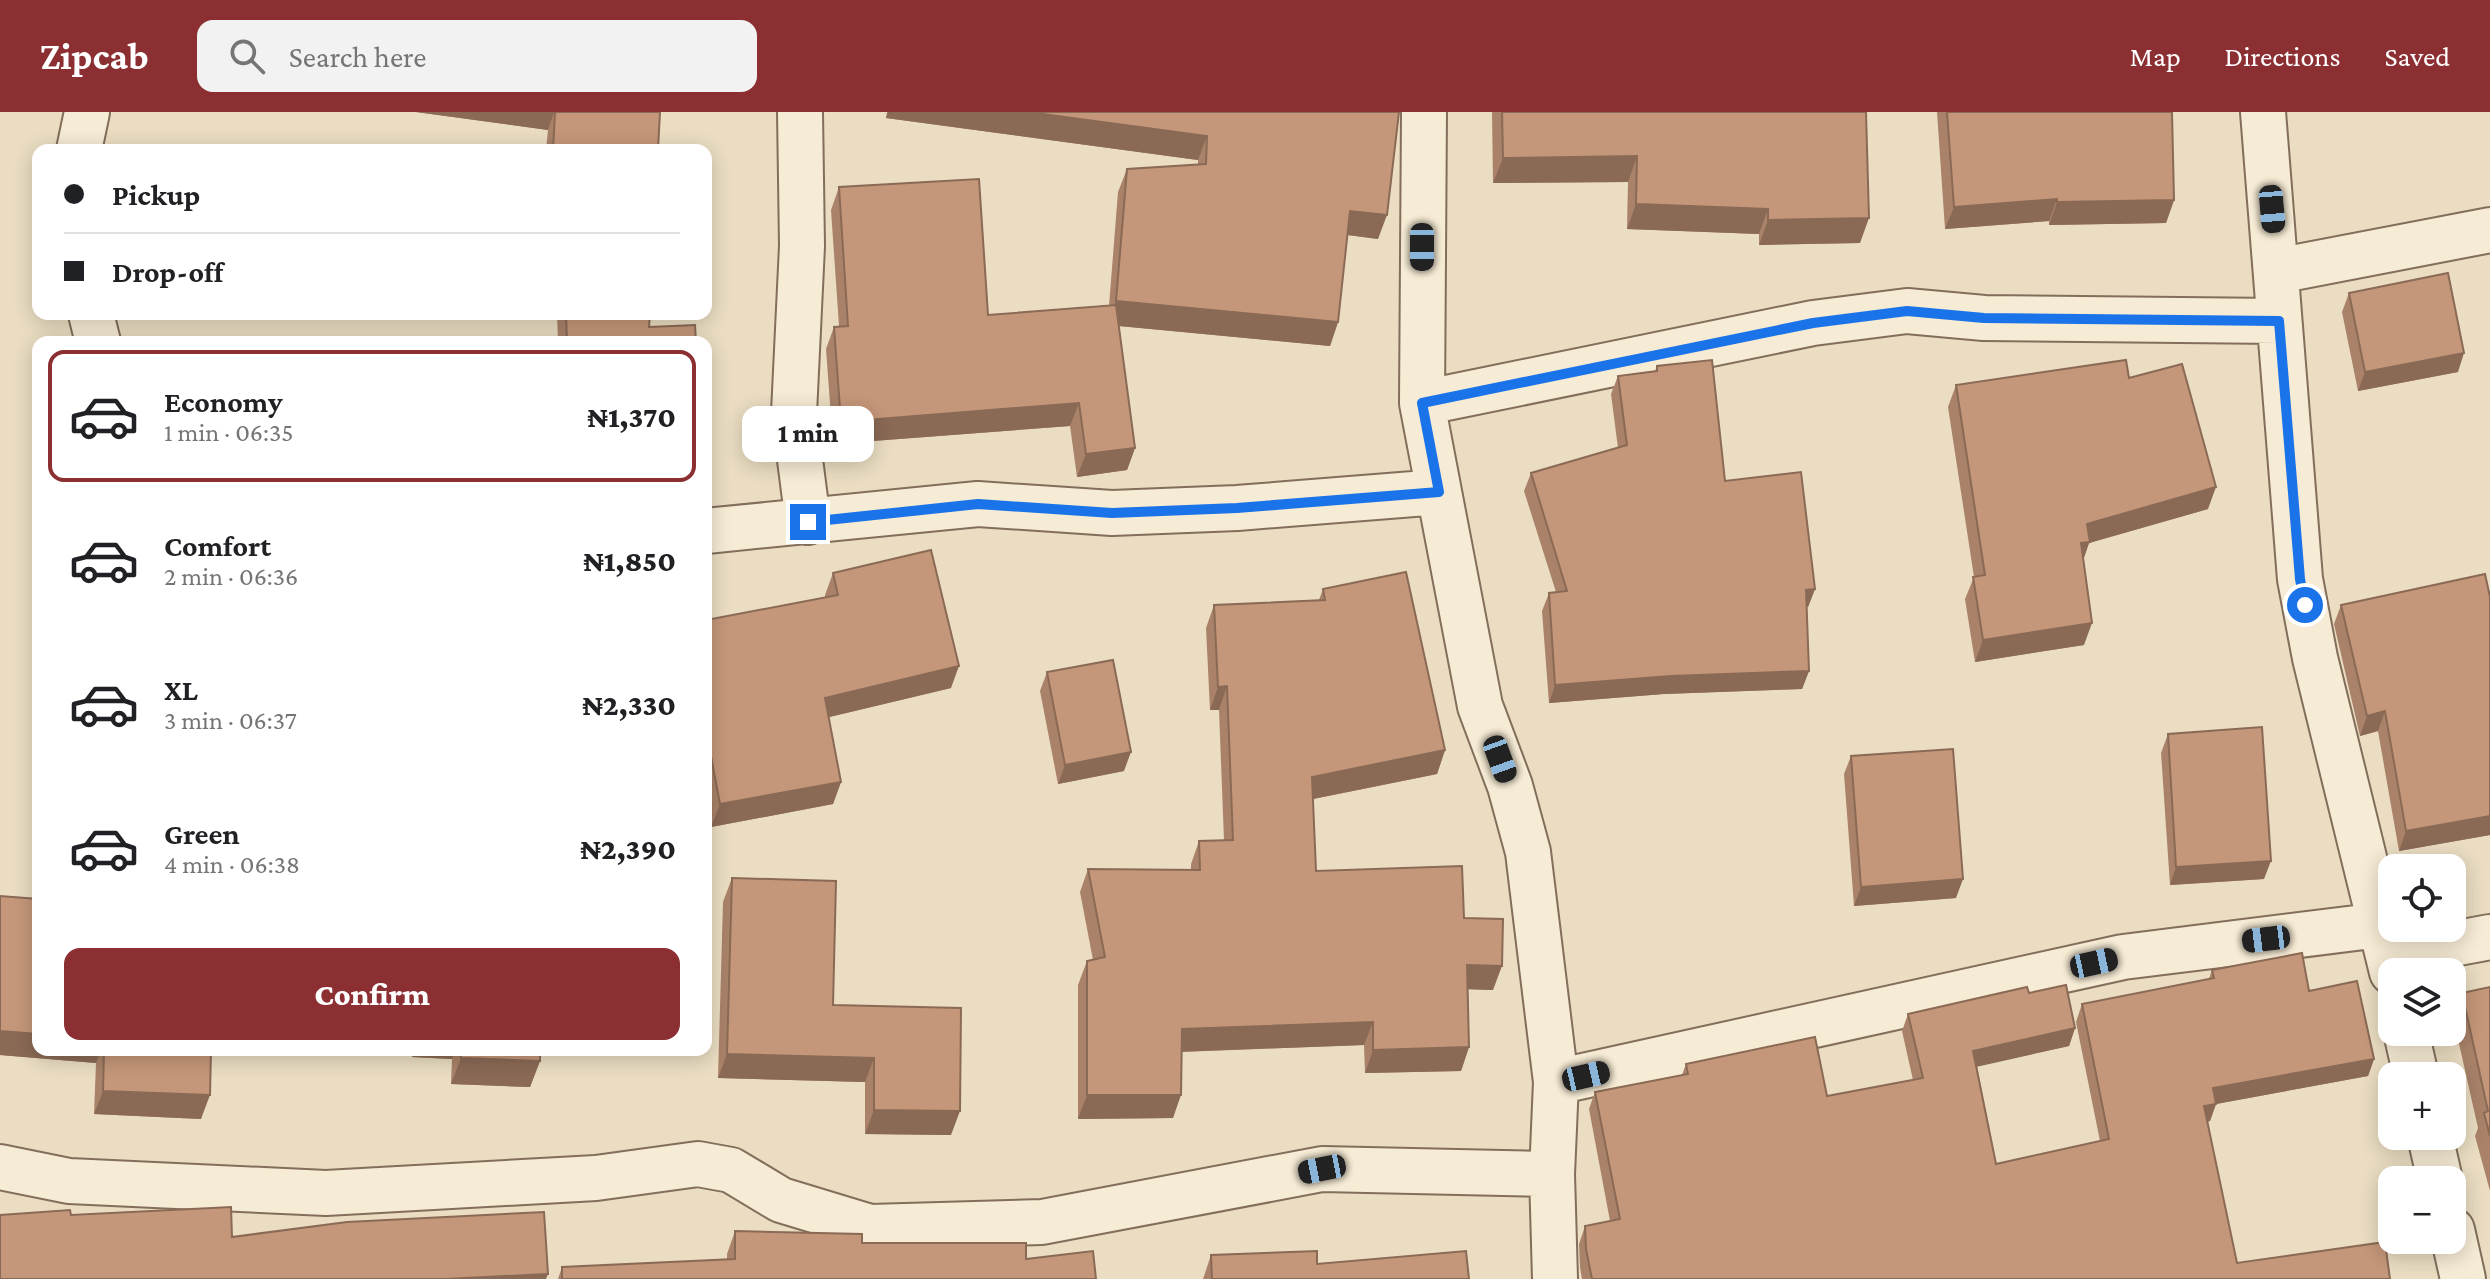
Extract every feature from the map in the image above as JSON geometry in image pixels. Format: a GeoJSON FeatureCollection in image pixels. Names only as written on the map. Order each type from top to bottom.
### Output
{"type":"FeatureCollection","features":[{"type":"Feature","properties":{"kind":"street"},"geometry":{"type":"LineString","coordinates":[[80,144],[87,112]]}},
{"type":"Feature","properties":{"kind":"street"},"geometry":{"type":"LineString","coordinates":[[800,112],[802,246],[794,413],[808,522]]}},
{"type":"Feature","properties":{"kind":"street"},"geometry":{"type":"LineString","coordinates":[[1424,112],[1422,403],[1480,706],[1510,786],[1528,852],[1556,1082],[1552,1174],[1555,1279]]}},
{"type":"Feature","properties":{"kind":"street"},"geometry":{"type":"LineString","coordinates":[[2263,112],[2300,579],[2315,658],[2387,951]]}},
{"type":"Feature","properties":{"kind":"street"},"geometry":{"type":"LineString","coordinates":[[2277,271],[2490,230]]}},
{"type":"Feature","properties":{"kind":"street"},"geometry":{"type":"LineString","coordinates":[[1422,403],[1813,323],[1907,311],[1999,318],[2279,321]]}},
{"type":"Feature","properties":{"kind":"street"},"geometry":{"type":"LineString","coordinates":[[712,530],[978,504],[1112,513],[1237,508],[1439,492]]}},
{"type":"Feature","properties":{"kind":"street"},"geometry":{"type":"LineString","coordinates":[[1556,1082],[2123,957],[2387,951],[2490,937]]}},
{"type":"Feature","properties":{"kind":"street"},"geometry":{"type":"LineString","coordinates":[[0,1167],[69,1181],[326,1193],[596,1178],[698,1164],[731,1170],[781,1200],[870,1227],[1042,1222],[1322,1169],[1552,1174]]}},
{"type":"Feature","properties":{"kind":"street"},"geometry":{"type":"LineString","coordinates":[[2457,1254],[2463,1279]]}},
{"type":"Feature","properties":{"kind":"building"},"geometry":{"type":"Polygon","coordinates":[[[555,112],[660,112],[658,144],[553,144],[555,112]]]}},
{"type":"Feature","properties":{"kind":"building"},"geometry":{"type":"Polygon","coordinates":[[[1028,112],[1399,112],[1387,215],[1350,211],[1338,322],[1116,301],[1127,169],[1206,164],[1207,136],[1028,112]]]}},
{"type":"Feature","properties":{"kind":"building"},"geometry":{"type":"Polygon","coordinates":[[[1502,112],[1866,112],[1869,218],[1768,220],[1768,209],[1636,204],[1637,156],[1503,158],[1502,112]]]}},
{"type":"Feature","properties":{"kind":"building"},"geometry":{"type":"Polygon","coordinates":[[[1947,112],[2172,112],[2174,200],[2057,202],[2057,199],[1954,207],[1947,112]]]}},
{"type":"Feature","properties":{"kind":"building"},"geometry":{"type":"Polygon","coordinates":[[[979,179],[988,315],[1116,305],[1135,448],[1086,454],[1079,403],[841,422],[834,327],[848,326],[839,187],[979,179]]]}},
{"type":"Feature","properties":{"kind":"building"},"geometry":{"type":"Polygon","coordinates":[[[2448,273],[2464,353],[2365,372],[2349,293],[2448,273]]]}},
{"type":"Feature","properties":{"kind":"building"},"geometry":{"type":"Polygon","coordinates":[[[566,320],[650,320],[649,327],[695,325],[696,336],[567,336],[566,320]]]}},
{"type":"Feature","properties":{"kind":"building"},"geometry":{"type":"Polygon","coordinates":[[[1712,360],[1725,481],[1801,472],[1815,589],[1806,590],[1809,671],[1671,676],[1555,685],[1549,593],[1567,591],[1531,473],[1627,445],[1618,376],[1657,371],[1657,366],[1712,360]]]}},
{"type":"Feature","properties":{"kind":"building"},"geometry":{"type":"Polygon","coordinates":[[[2126,360],[2129,378],[2182,364],[2216,487],[2087,524],[2090,542],[2081,543],[2092,623],[1983,640],[1973,577],[1985,575],[1956,385],[2126,360]]]}},
{"type":"Feature","properties":{"kind":"building"},"geometry":{"type":"Polygon","coordinates":[[[931,550],[959,666],[825,698],[841,782],[720,804],[712,762],[712,619],[838,595],[833,573],[931,550]]]}},
{"type":"Feature","properties":{"kind":"building"},"geometry":{"type":"Polygon","coordinates":[[[1406,572],[1445,750],[1312,777],[1316,871],[1462,866],[1464,918],[1503,919],[1502,966],[1467,965],[1469,1047],[1373,1050],[1373,1022],[1182,1029],[1181,1095],[1087,1095],[1087,961],[1105,957],[1088,869],[1200,870],[1199,841],[1233,840],[1227,686],[1218,687],[1214,605],[1325,600],[1323,589],[1406,572]]]}},
{"type":"Feature","properties":{"kind":"building"},"geometry":{"type":"Polygon","coordinates":[[[2485,574],[2490,597],[2490,816],[2406,831],[2385,711],[2367,716],[2341,605],[2485,574]]]}},
{"type":"Feature","properties":{"kind":"building"},"geometry":{"type":"Polygon","coordinates":[[[1113,660],[1131,752],[1065,765],[1047,672],[1113,660]]]}},
{"type":"Feature","properties":{"kind":"building"},"geometry":{"type":"Polygon","coordinates":[[[2262,727],[2271,861],[2176,867],[2168,734],[2262,727]]]}},
{"type":"Feature","properties":{"kind":"building"},"geometry":{"type":"Polygon","coordinates":[[[1953,749],[1963,879],[1861,887],[1851,756],[1953,749]]]}},
{"type":"Feature","properties":{"kind":"building"},"geometry":{"type":"Polygon","coordinates":[[[732,878],[836,881],[833,1005],[961,1008],[960,1111],[874,1110],[874,1058],[727,1054],[732,878]]]}},
{"type":"Feature","properties":{"kind":"building"},"geometry":{"type":"Polygon","coordinates":[[[0,896],[32,899],[32,1034],[0,1031],[0,896]]]}},
{"type":"Feature","properties":{"kind":"building"},"geometry":{"type":"Polygon","coordinates":[[[2302,953],[2309,991],[2357,981],[2374,1059],[2213,1088],[2216,1104],[2204,1106],[2237,1263],[2378,1243],[2378,1254],[2387,1254],[2390,1279],[1592,1279],[1585,1226],[1620,1219],[1595,1092],[1688,1074],[1686,1064],[1815,1037],[1827,1096],[1923,1078],[1908,1014],[2027,987],[2029,993],[2066,985],[2075,1028],[1973,1051],[1996,1164],[2109,1139],[2082,1004],[2214,978],[2212,970],[2302,953]]]}},
{"type":"Feature","properties":{"kind":"building"},"geometry":{"type":"Polygon","coordinates":[[[2490,987],[2490,1136],[2484,1113],[2488,1111],[2466,1011],[2466,992],[2490,987]]]}},
{"type":"Feature","properties":{"kind":"building"},"geometry":{"type":"Polygon","coordinates":[[[104,1056],[211,1056],[210,1095],[103,1091],[104,1056]]]}},
{"type":"Feature","properties":{"kind":"building"},"geometry":{"type":"Polygon","coordinates":[[[540,1056],[540,1061],[461,1058],[540,1056]]]}},
{"type":"Feature","properties":{"kind":"building"},"geometry":{"type":"Polygon","coordinates":[[[231,1207],[232,1237],[347,1222],[544,1212],[548,1274],[445,1279],[0,1279],[0,1215],[70,1210],[71,1215],[231,1207]]]}},
{"type":"Feature","properties":{"kind":"building"},"geometry":{"type":"Polygon","coordinates":[[[735,1231],[862,1234],[862,1243],[1026,1243],[1026,1259],[1093,1251],[1096,1279],[562,1279],[562,1267],[735,1259],[735,1231]]]}},
{"type":"Feature","properties":{"kind":"building"},"geometry":{"type":"Polygon","coordinates":[[[1317,1251],[1317,1264],[1466,1251],[1469,1279],[1212,1279],[1211,1255],[1317,1251]]]}},
{"type":"Feature","properties":{"kind":"route"},"geometry":{"type":"LineString","coordinates":[[808,522],[978,504],[1112,513],[1237,508],[1439,492],[1422,403],[1813,323],[1907,311],[1984,318],[2279,321],[2300,579],[2305,605]]}}]}
